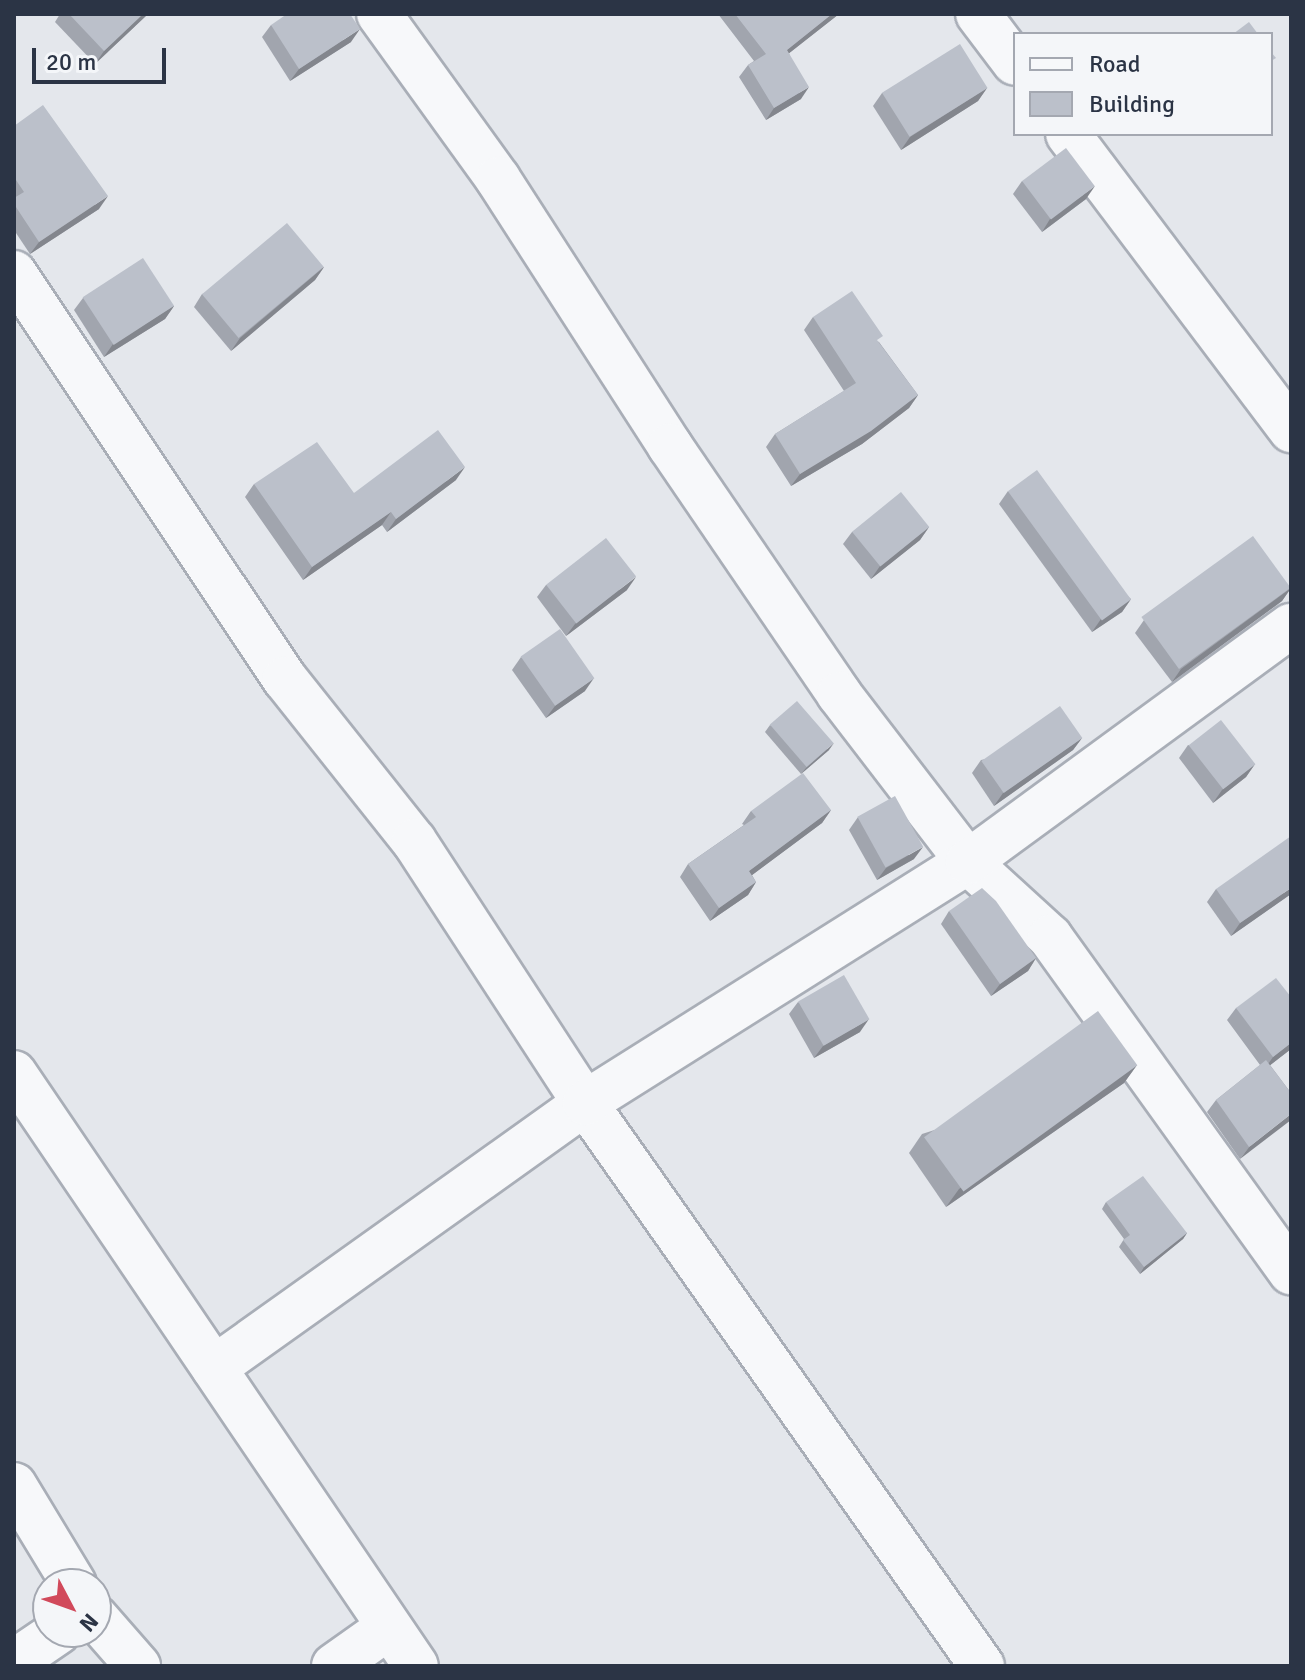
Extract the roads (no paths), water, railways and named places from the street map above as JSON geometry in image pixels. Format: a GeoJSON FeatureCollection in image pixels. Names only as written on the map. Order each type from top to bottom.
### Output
{"type":"FeatureCollection","features":[{"type":"Feature","properties":{"kind":"street"},"geometry":{"type":"LineString","coordinates":[[379,14],[498,179],[670,446],[839,694],[968,862],[1050,937],[1291,1273]]}},
{"type":"Feature","properties":{"kind":"street"},"geometry":{"type":"LineString","coordinates":[[978,14],[1013,60]]}},
{"type":"Feature","properties":{"kind":"street"},"geometry":{"type":"LineString","coordinates":[[1070,136],[1291,430]]}},
{"type":"Feature","properties":{"kind":"street"},"geometry":{"type":"LineString","coordinates":[[14,273],[285,679],[414,841],[585,1103],[982,1666]]}},
{"type":"Feature","properties":{"kind":"street"},"geometry":{"type":"LineString","coordinates":[[214,1368],[585,1103],[968,862],[1291,626]]}},
{"type":"Feature","properties":{"kind":"street"},"geometry":{"type":"LineString","coordinates":[[14,1073],[416,1666]]}},
{"type":"Feature","properties":{"kind":"street"},"geometry":{"type":"LineString","coordinates":[[14,1485],[64,1568]]}},
{"type":"Feature","properties":{"kind":"street"},"geometry":{"type":"LineString","coordinates":[[334,1666],[389,1627]]}},
{"type":"Feature","properties":{"kind":"street"},"geometry":{"type":"LineString","coordinates":[[112,1636],[138,1666]]}},
{"type":"Feature","properties":{"kind":"street"},"geometry":{"type":"LineString","coordinates":[[14,1662],[35,1648]]}}]}
